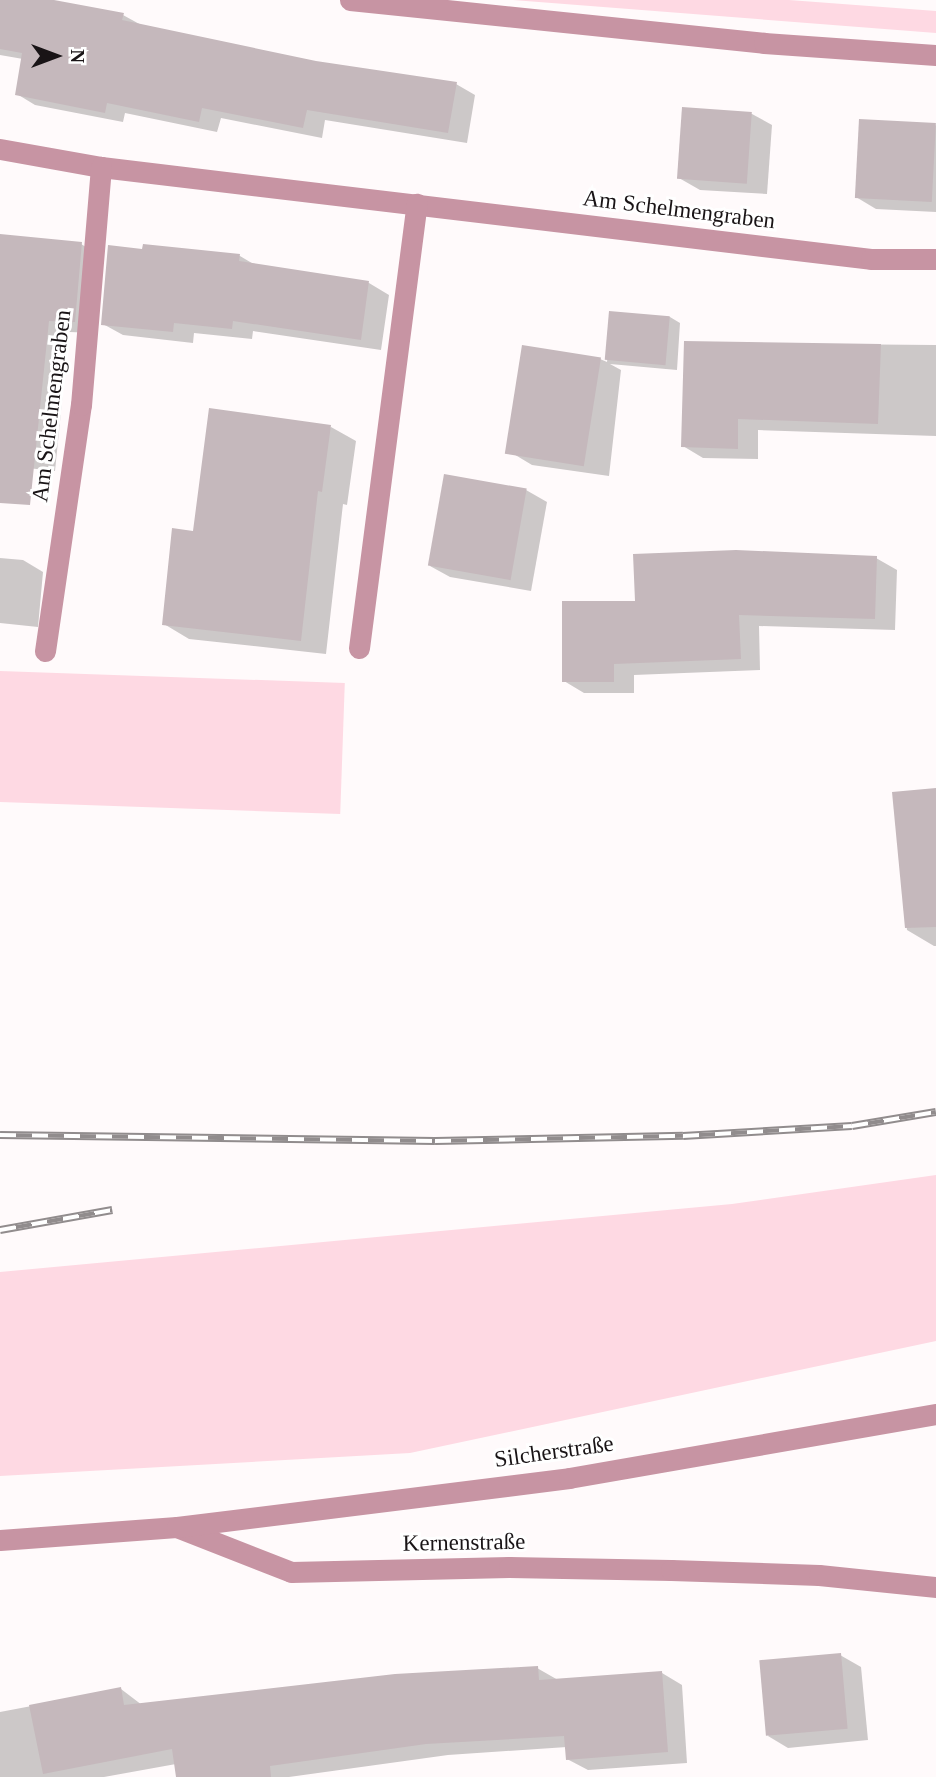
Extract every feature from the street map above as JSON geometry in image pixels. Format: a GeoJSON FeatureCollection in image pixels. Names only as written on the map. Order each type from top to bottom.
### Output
{"type":"FeatureCollection","features":[{"type":"Feature","properties":{"kind":"street"},"geometry":{"type":"LineString","coordinates":[[350,0],[764,43],[936,55]]}},
{"type":"Feature","properties":{"kind":"street","name":"Am Schelmengraben"},"geometry":{"type":"LineString","coordinates":[[0,149],[101,167],[872,259],[936,259]]}},
{"type":"Feature","properties":{"kind":"street","name":"Am Schelmengraben"},"geometry":{"type":"LineString","coordinates":[[45,651],[81,405],[101,167]]}},
{"type":"Feature","properties":{"kind":"street"},"geometry":{"type":"LineString","coordinates":[[359,648],[417,204]]}},
{"type":"Feature","properties":{"kind":"street","name":"Silcherstraße"},"geometry":{"type":"LineString","coordinates":[[177,1527],[569,1478],[936,1414]]}},
{"type":"Feature","properties":{"kind":"street","name":"Kernenstraße"},"geometry":{"type":"LineString","coordinates":[[0,1540],[177,1527],[291,1572],[671,1570],[819,1575],[936,1587]]}},
{"type":"Feature","properties":{"kind":"shaded area"},"geometry":{"type":"Polygon","coordinates":[[[513,0],[789,0],[936,11],[936,33],[513,0]]]}},
{"type":"Feature","properties":{"kind":"shaded area"},"geometry":{"type":"Polygon","coordinates":[[[0,671],[345,683],[340,814],[0,802],[0,671]]]}},
{"type":"Feature","properties":{"kind":"shaded area"},"geometry":{"type":"Polygon","coordinates":[[[936,1175],[936,1341],[410,1453],[0,1476],[0,1272],[732,1204],[936,1175]]]}},
{"type":"Feature","properties":{"kind":"building"},"geometry":{"type":"Polygon","coordinates":[[[0,0],[54,0],[124,13],[122,20],[316,61],[457,82],[448,133],[307,110],[303,128],[202,108],[199,122],[107,103],[105,113],[15,95],[22,53],[0,49],[0,0]]]}},
{"type":"Feature","properties":{"kind":"building"},"geometry":{"type":"Polygon","coordinates":[[[682,107],[752,112],[747,184],[677,179],[682,107]]]}},
{"type":"Feature","properties":{"kind":"building"},"geometry":{"type":"Polygon","coordinates":[[[859,119],[936,123],[932,202],[855,198],[859,119]]]}},
{"type":"Feature","properties":{"kind":"building"},"geometry":{"type":"Polygon","coordinates":[[[0,234],[82,242],[75,322],[49,321],[30,505],[0,503],[0,234]]]}},
{"type":"Feature","properties":{"kind":"building"},"geometry":{"type":"Polygon","coordinates":[[[143,244],[240,254],[239,261],[369,281],[361,340],[233,321],[232,329],[174,323],[173,332],[101,325],[108,245],[142,249],[143,244]]]}},
{"type":"Feature","properties":{"kind":"building"},"geometry":{"type":"Polygon","coordinates":[[[609,311],[670,316],[665,365],[605,360],[609,311]]]}},
{"type":"Feature","properties":{"kind":"building"},"geometry":{"type":"Polygon","coordinates":[[[684,341],[881,344],[878,424],[738,419],[738,449],[681,447],[684,341]]]}},
{"type":"Feature","properties":{"kind":"building"},"geometry":{"type":"Polygon","coordinates":[[[522,345],[601,358],[584,466],[505,454],[522,345]]]}},
{"type":"Feature","properties":{"kind":"building"},"geometry":{"type":"Polygon","coordinates":[[[209,408],[331,425],[322,492],[318,491],[301,641],[162,625],[172,528],[193,531],[209,408]]]}},
{"type":"Feature","properties":{"kind":"building"},"geometry":{"type":"Polygon","coordinates":[[[444,474],[527,489],[511,580],[428,566],[444,474]]]}},
{"type":"Feature","properties":{"kind":"building"},"geometry":{"type":"Polygon","coordinates":[[[736,550],[877,556],[875,619],[739,615],[741,659],[614,664],[614,682],[562,682],[562,601],[635,601],[633,554],[736,550]]]}},
{"type":"Feature","properties":{"kind":"building"},"geometry":{"type":"Polygon","coordinates":[[[936,788],[936,927],[905,928],[892,792],[936,788]]]}},
{"type":"Feature","properties":{"kind":"building"},"geometry":{"type":"Polygon","coordinates":[[[841,1653],[848,1729],[766,1736],[759,1660],[841,1653]]]}},
{"type":"Feature","properties":{"kind":"building"},"geometry":{"type":"Polygon","coordinates":[[[538,1666],[539,1680],[662,1671],[668,1752],[566,1760],[564,1736],[426,1744],[270,1766],[271,1777],[176,1777],[172,1749],[43,1774],[29,1705],[121,1687],[124,1705],[395,1674],[538,1666]]]}},
{"type":"Feature","properties":{"kind":"railway"},"geometry":{"type":"LineString","coordinates":[[0,1135],[435,1141],[683,1136],[852,1126],[936,1112]]}},
{"type":"Feature","properties":{"kind":"railway"},"geometry":{"type":"LineString","coordinates":[[0,1230],[112,1210]]}}]}
